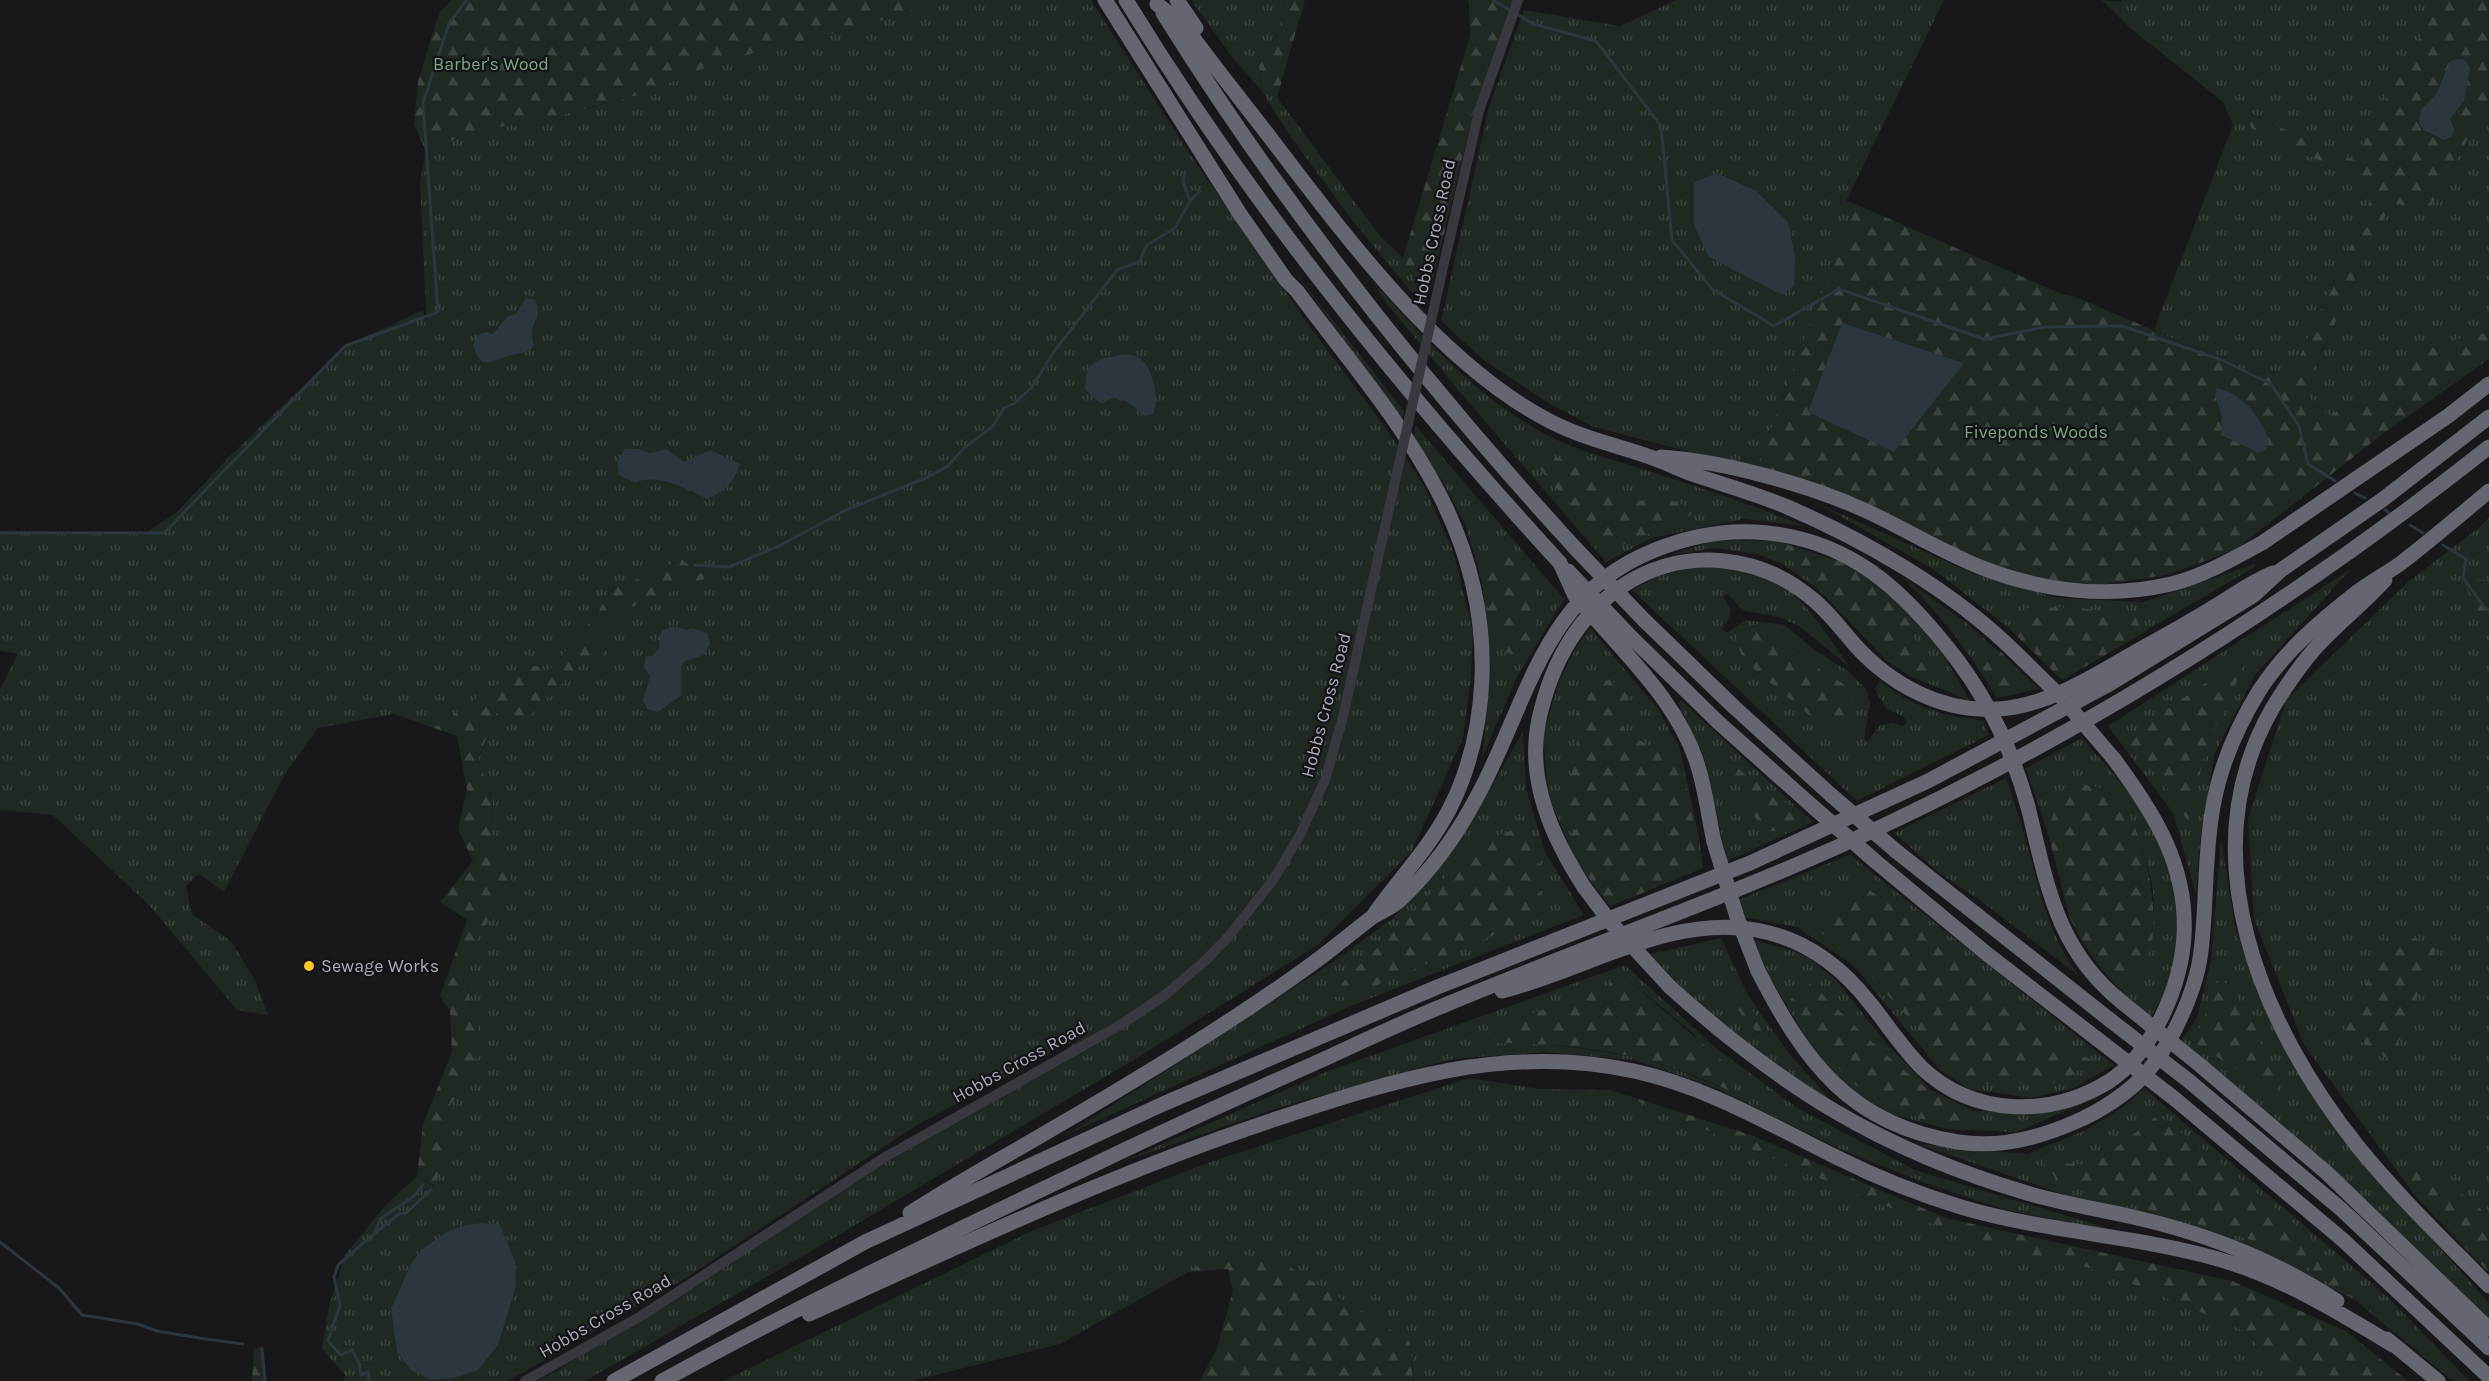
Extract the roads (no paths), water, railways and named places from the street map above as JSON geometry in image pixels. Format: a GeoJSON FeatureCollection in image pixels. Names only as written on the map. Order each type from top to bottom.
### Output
{"type":"FeatureCollection","features":[{"type":"Feature","properties":{"kind":"highway"},"geometry":{"type":"LineString","coordinates":[[1105,0],[1240,214],[1286,280],[1297,291],[1395,423],[1434,482],[1447,506],[1463,546],[1479,615],[1482,657],[1480,699],[1475,734],[1466,769],[1450,808],[1429,844],[1372,918]]}},
{"type":"Feature","properties":{"kind":"highway"},"geometry":{"type":"LineString","coordinates":[[1126,0],[1253,190],[1354,325],[1445,436],[1560,563],[1623,639],[1660,692],[1684,732],[1700,775],[1714,842],[1737,917],[1758,971],[1797,1038],[1828,1079],[1856,1102],[1900,1128],[1944,1140],[1992,1144],[2038,1136],[2085,1118],[2109,1103],[2148,1071],[2163,1050],[2196,978],[2202,944],[2206,861],[2213,805],[2225,759],[2239,727],[2260,689],[2288,653],[2357,591],[2399,565]]}},
{"type":"Feature","properties":{"kind":"highway"},"geometry":{"type":"LineString","coordinates":[[1177,0],[1292,156],[1335,220]]}},
{"type":"Feature","properties":{"kind":"highway"},"geometry":{"type":"LineString","coordinates":[[1156,2],[1184,25],[1225,81],[1381,277],[1465,361],[1503,392],[1544,418],[1574,433],[1649,456],[1690,473],[1778,503],[1846,535],[1937,590],[1984,624],[2061,697],[2114,759],[2146,803],[2169,846],[2181,887],[2184,914],[2183,943],[2175,987],[2148,1038],[2120,1072],[2094,1090],[2077,1098],[2041,1106],[2014,1108],[1983,1102],[1949,1088],[1915,1060],[1859,989],[1834,965],[1787,938],[1743,928],[1707,928],[1657,938],[1529,984],[1442,1006]]}},
{"type":"Feature","properties":{"kind":"highway"},"geometry":{"type":"LineString","coordinates":[[1156,2],[1255,151],[1342,270],[1469,427],[1576,549],[1644,620],[1734,707],[1896,851],[2117,1010],[2201,1066],[2327,1173],[2489,1329]]}},
{"type":"Feature","properties":{"kind":"highway"},"geometry":{"type":"LineString","coordinates":[[1142,25],[1153,64],[1292,278],[1297,291]]}},
{"type":"Feature","properties":{"kind":"highway"},"geometry":{"type":"LineString","coordinates":[[1649,456],[1689,459],[1801,486],[1861,509],[1979,566],[2005,576],[2068,591],[2104,592],[2171,584],[2207,571],[2262,543],[2429,430],[2489,384]]}},
{"type":"Feature","properties":{"kind":"highway"},"geometry":{"type":"LineString","coordinates":[[865,1242],[1163,1104],[1435,988],[1750,863],[1876,806],[1979,755],[2106,686],[2254,596],[2281,570],[2382,500],[2489,417]]}},
{"type":"Feature","properties":{"kind":"highway"},"geometry":{"type":"LineString","coordinates":[[663,1380],[877,1268],[1173,1126],[1442,1006],[1758,881],[1885,825],[1988,773],[2155,680],[2281,600],[2386,526],[2489,447]]}},
{"type":"Feature","properties":{"kind":"highway"},"geometry":{"type":"LineString","coordinates":[[2489,491],[2399,565],[2301,665],[2264,725],[2245,776],[2237,817],[2235,860],[2239,902],[2248,942],[2263,984],[2289,1040],[2321,1094],[2358,1146],[2385,1178],[2489,1286]]}},
{"type":"Feature","properties":{"kind":"highway"},"geometry":{"type":"LineString","coordinates":[[614,1381],[865,1242],[944,1191],[1060,1125],[1210,1034],[1314,963],[1372,918],[1397,903],[1426,871],[1456,832],[1478,796],[1527,683],[1544,650],[1572,608],[1603,579],[1646,554],[1675,542],[1721,532],[1740,531],[1774,533],[1828,547],[1862,564],[1887,581],[1916,609],[1959,661],[1987,703],[2007,742],[2028,807],[2043,877],[2044,896],[2055,927],[2082,973],[2174,1070],[2341,1209],[2489,1348]]}},
{"type":"Feature","properties":{"kind":"highway"},"geometry":{"type":"LineString","coordinates":[[2281,570],[2250,582],[2214,608],[2085,681],[2032,704],[2000,709],[1962,708],[1916,693],[1878,668],[1816,601],[1796,586],[1757,566],[1736,561],[1697,559],[1669,566],[1634,579],[1606,598],[1592,611],[1568,644],[1554,670],[1544,696],[1538,726],[1536,755],[1543,806],[1554,835],[1584,887],[1611,923],[1670,987],[1728,1038],[1789,1084],[1832,1111],[1896,1146],[1944,1166],[2018,1191],[2178,1229],[2293,1275],[2351,1310],[2438,1381]]}},
{"type":"Feature","properties":{"kind":"highway"},"geometry":{"type":"LineString","coordinates":[[1623,639],[1875,861],[1987,954],[2175,1099],[2351,1247],[2489,1377]]}},
{"type":"Feature","properties":{"kind":"highway"},"geometry":{"type":"LineString","coordinates":[[663,1380],[1052,1204],[1198,1146],[1300,1111],[1408,1079],[1462,1066],[1518,1061],[1564,1061],[1602,1065],[1683,1084],[1735,1105],[1882,1178],[1958,1206],[2057,1229],[2174,1248],[2247,1268],[2321,1302],[2393,1345]]}},
{"type":"Feature","properties":{"kind":"street","name":"Hobbs Cross Road"},"geometry":{"type":"LineString","coordinates":[[525,1381],[641,1316],[887,1156],[1129,1019],[1172,989],[1206,960],[1229,936],[1274,880],[1300,835],[1325,780],[1343,717],[1479,111],[1515,8]]}},
{"type":"Feature","properties":{"kind":"waterway"},"geometry":{"type":"LineString","coordinates":[[0,533],[164,533],[345,346],[438,312],[423,103],[449,23],[467,0]]}},
{"type":"Feature","properties":{"kind":"waterway"},"geometry":{"type":"LineString","coordinates":[[1493,0],[1511,11]]}},
{"type":"Feature","properties":{"kind":"waterway"},"geometry":{"type":"LineString","coordinates":[[1517,14],[1533,24],[1596,41],[1661,126],[1672,240],[1712,289],[1774,326],[1839,289],[1984,339],[2045,327],[2122,326],[2222,360],[2271,384],[2299,426],[2308,464],[2335,481]]}},
{"type":"Feature","properties":{"kind":"waterway"},"geometry":{"type":"LineString","coordinates":[[1185,171],[1183,181],[1190,201]]}},
{"type":"Feature","properties":{"kind":"waterway"},"geometry":{"type":"LineString","coordinates":[[695,565],[729,567],[779,546],[846,510],[926,478],[948,466],[964,448],[993,426],[1004,408],[1015,403],[1032,387],[1053,353],[1117,270],[1139,262],[1147,245],[1175,228],[1190,201],[1200,191]]}},
{"type":"Feature","properties":{"kind":"waterway"},"geometry":{"type":"LineString","coordinates":[[2355,493],[2365,498]]}},
{"type":"Feature","properties":{"kind":"waterway"},"geometry":{"type":"LineString","coordinates":[[2385,510],[2389,513]]}},
{"type":"Feature","properties":{"kind":"waterway"},"geometry":{"type":"LineString","coordinates":[[2410,525],[2423,533]]}},
{"type":"Feature","properties":{"kind":"waterway"},"geometry":{"type":"LineString","coordinates":[[2443,545],[2466,559],[2463,578],[2485,608],[2489,610]]}},
{"type":"Feature","properties":{"kind":"waterway"},"geometry":{"type":"LineString","coordinates":[[369,1381],[368,1372],[361,1375],[359,1363],[352,1350],[341,1355],[328,1341],[340,1305],[334,1277],[338,1265],[374,1234],[380,1219],[414,1196],[423,1185]]}},
{"type":"Feature","properties":{"kind":"waterway"},"geometry":{"type":"LineString","coordinates":[[375,1233],[399,1214],[406,1213],[431,1190]]}},
{"type":"Feature","properties":{"kind":"waterway"},"geometry":{"type":"LineString","coordinates":[[0,1242],[59,1288],[82,1315],[138,1324],[157,1331],[243,1344]]}},
{"type":"Feature","properties":{"kind":"waterway"},"geometry":{"type":"LineString","coordinates":[[262,1349],[265,1381]]}},
{"type":"Feature","properties":{"kind":"place","name":"Sewage Works"},"geometry":{"type":"Point","coordinates":[309,966]}},
{"type":"Feature","properties":{"kind":"park label","name":"Barber's Wood"},"geometry":{"type":"Point","coordinates":[491,64]}},
{"type":"Feature","properties":{"kind":"park label","name":"Fiveponds Woods"},"geometry":{"type":"Point","coordinates":[2036,432]}}]}
